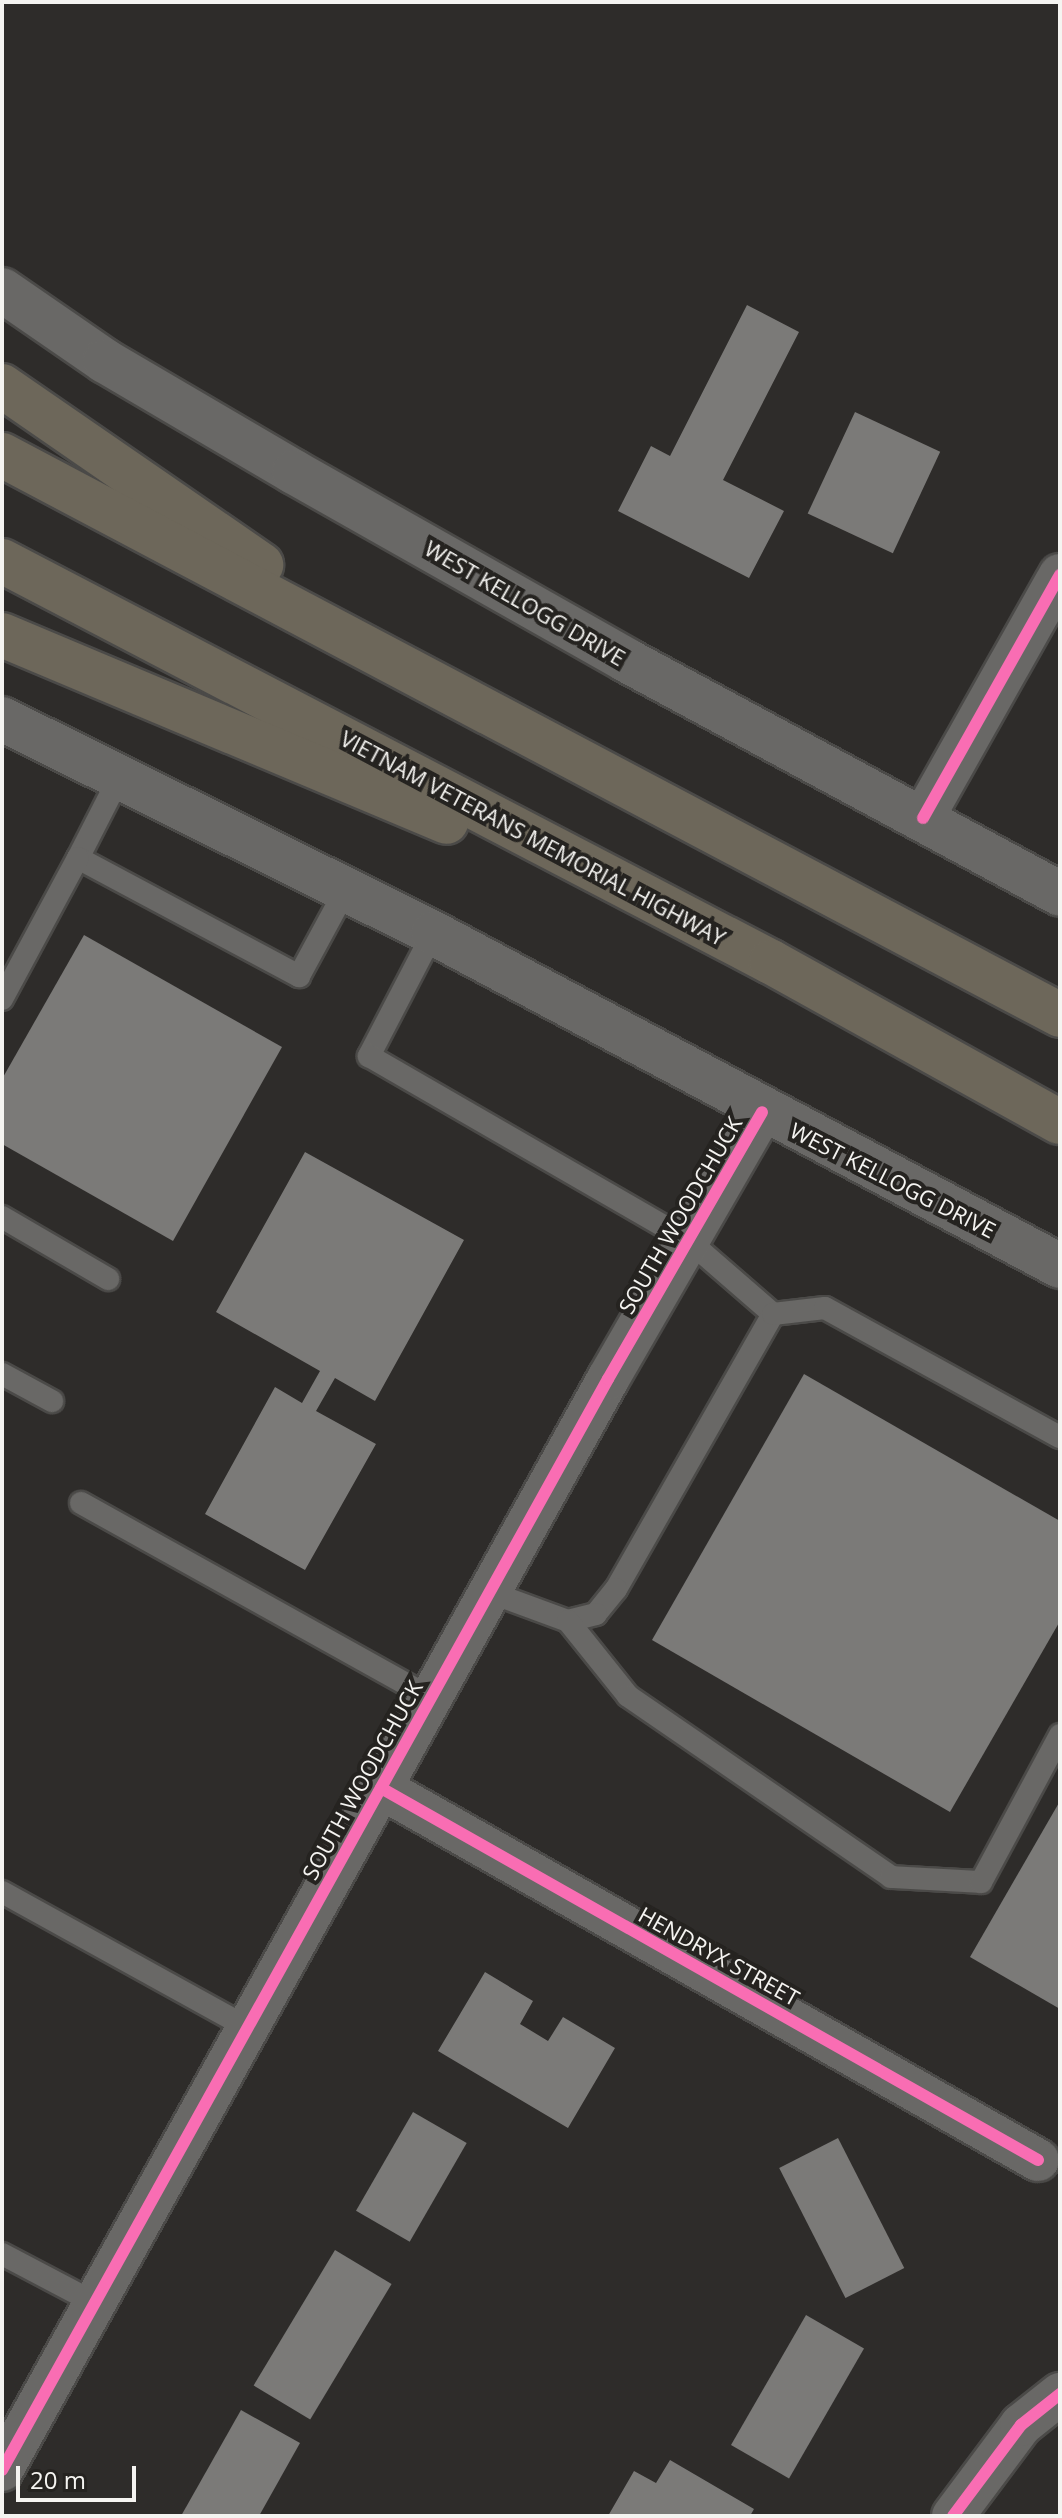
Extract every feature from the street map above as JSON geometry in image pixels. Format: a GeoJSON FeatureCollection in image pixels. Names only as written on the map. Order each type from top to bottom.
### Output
{"type":"FeatureCollection","features":[{"type":"Feature","properties":{"kind":"highway"},"geometry":{"type":"LineString","coordinates":[[2,386],[421,676]]}},
{"type":"Feature","properties":{"kind":"highway"},"geometry":{"type":"LineString","coordinates":[[2,455],[1060,1015]]}},
{"type":"Feature","properties":{"kind":"highway","name":"VIETNAM VETERANS MEMORIAL HIGHWAY"},"geometry":{"type":"LineString","coordinates":[[2,561],[771,962],[1060,1122]]}},
{"type":"Feature","properties":{"kind":"highway"},"geometry":{"type":"LineString","coordinates":[[2,635],[771,962]]}},
{"type":"Feature","properties":{"kind":"main road","name":"WEST KELLOGG DRIVE"},"geometry":{"type":"LineString","coordinates":[[2,290],[105,361],[294,472],[626,660],[1060,894]]}},
{"type":"Feature","properties":{"kind":"main road","name":"WEST KELLOGG DRIVE"},"geometry":{"type":"LineString","coordinates":[[2,719],[433,933],[762,1112],[1060,1266]]}},
{"type":"Feature","properties":{"kind":"street"},"geometry":{"type":"LineString","coordinates":[[923,818],[1060,575]]}},
{"type":"Feature","properties":{"kind":"street","name":"SOUTH WOODCHUCK"},"geometry":{"type":"LineString","coordinates":[[2,2470],[489,1592],[762,1112]]}},
{"type":"Feature","properties":{"kind":"street","name":"HENDRYX STREET"},"geometry":{"type":"LineString","coordinates":[[381,1788],[1038,2160]]}},
{"type":"Feature","properties":{"kind":"street"},"geometry":{"type":"LineString","coordinates":[[953,2516],[1021,2425],[1060,2394]]}},
{"type":"Feature","properties":{"kind":"lane"},"geometry":{"type":"LineString","coordinates":[[2,999],[119,778]]}},
{"type":"Feature","properties":{"kind":"lane"},"geometry":{"type":"LineString","coordinates":[[78,858],[299,976],[346,889]]}},
{"type":"Feature","properties":{"kind":"lane"},"geometry":{"type":"LineString","coordinates":[[433,933],[369,1056],[689,1241],[773,1314],[825,1308],[1060,1437]]}},
{"type":"Feature","properties":{"kind":"lane"},"geometry":{"type":"LineString","coordinates":[[2,1217],[108,1279]]}},
{"type":"Feature","properties":{"kind":"lane"},"geometry":{"type":"LineString","coordinates":[[568,1621],[596,1614],[616,1589],[773,1314]]}},
{"type":"Feature","properties":{"kind":"lane"},"geometry":{"type":"LineString","coordinates":[[2,1374],[52,1401]]}},
{"type":"Feature","properties":{"kind":"lane"},"geometry":{"type":"LineString","coordinates":[[81,1503],[431,1698]]}},
{"type":"Feature","properties":{"kind":"lane"},"geometry":{"type":"LineString","coordinates":[[489,1592],[568,1621],[628,1696],[891,1877],[981,1882],[1060,1735]]}},
{"type":"Feature","properties":{"kind":"lane"},"geometry":{"type":"LineString","coordinates":[[2,1892],[248,2028]]}},
{"type":"Feature","properties":{"kind":"lane"},"geometry":{"type":"LineString","coordinates":[[2,2254],[95,2303]]}},
{"type":"Feature","properties":{"kind":"building"},"geometry":{"type":"Polygon","coordinates":[[[747,305],[799,332],[723,480],[784,511],[749,578],[618,511],[651,446],[670,456],[747,305]]]}},
{"type":"Feature","properties":{"kind":"building"},"geometry":{"type":"Polygon","coordinates":[[[855,412],[940,452],[893,553],[808,514],[855,412]]]}},
{"type":"Feature","properties":{"kind":"building"},"geometry":{"type":"Polygon","coordinates":[[[84,935],[282,1047],[173,1241],[2,1144],[2,1079],[84,935]]]}},
{"type":"Feature","properties":{"kind":"building"},"geometry":{"type":"Polygon","coordinates":[[[305,1152],[464,1240],[375,1401],[335,1378],[316,1411],[376,1444],[305,1570],[205,1514],[275,1387],[302,1403],[320,1371],[216,1312],[305,1152]]]}},
{"type":"Feature","properties":{"kind":"building"},"geometry":{"type":"Polygon","coordinates":[[[804,1374],[1060,1521],[1060,1621],[950,1812],[652,1640],[804,1374]]]}},
{"type":"Feature","properties":{"kind":"building"},"geometry":{"type":"Polygon","coordinates":[[[1060,1801],[1060,2009],[970,1957],[1060,1801]]]}},
{"type":"Feature","properties":{"kind":"building"},"geometry":{"type":"Polygon","coordinates":[[[485,1972],[533,2001],[520,2024],[548,2041],[563,2017],[615,2048],[568,2128],[438,2051],[485,1972]]]}},
{"type":"Feature","properties":{"kind":"building"},"geometry":{"type":"Polygon","coordinates":[[[413,2112],[467,2143],[410,2242],[356,2211],[413,2112]]]}},
{"type":"Feature","properties":{"kind":"building"},"geometry":{"type":"Polygon","coordinates":[[[838,2138],[904,2268],[845,2298],[779,2168],[838,2138]]]}},
{"type":"Feature","properties":{"kind":"building"},"geometry":{"type":"Polygon","coordinates":[[[335,2250],[392,2284],[310,2419],[254,2385],[335,2250]]]}},
{"type":"Feature","properties":{"kind":"building"},"geometry":{"type":"Polygon","coordinates":[[[806,2315],[864,2348],[789,2478],[731,2445],[806,2315]]]}},
{"type":"Feature","properties":{"kind":"building"},"geometry":{"type":"Polygon","coordinates":[[[241,2410],[300,2443],[259,2516],[181,2516],[241,2410]]]}},
{"type":"Feature","properties":{"kind":"building"},"geometry":{"type":"Polygon","coordinates":[[[670,2460],[754,2509],[750,2516],[608,2516],[634,2471],[656,2483],[670,2460]]]}},
{"type":"Feature","properties":{"kind":"cycle path"},"geometry":{"type":"LineString","coordinates":[[923,818],[1060,575]]}},
{"type":"Feature","properties":{"kind":"cycle path"},"geometry":{"type":"LineString","coordinates":[[2,2470],[608,1379],[762,1112]]}},
{"type":"Feature","properties":{"kind":"cycle path"},"geometry":{"type":"LineString","coordinates":[[381,1788],[1038,2160]]}},
{"type":"Feature","properties":{"kind":"cycle path"},"geometry":{"type":"LineString","coordinates":[[953,2516],[1021,2425],[1060,2394]]}}]}
